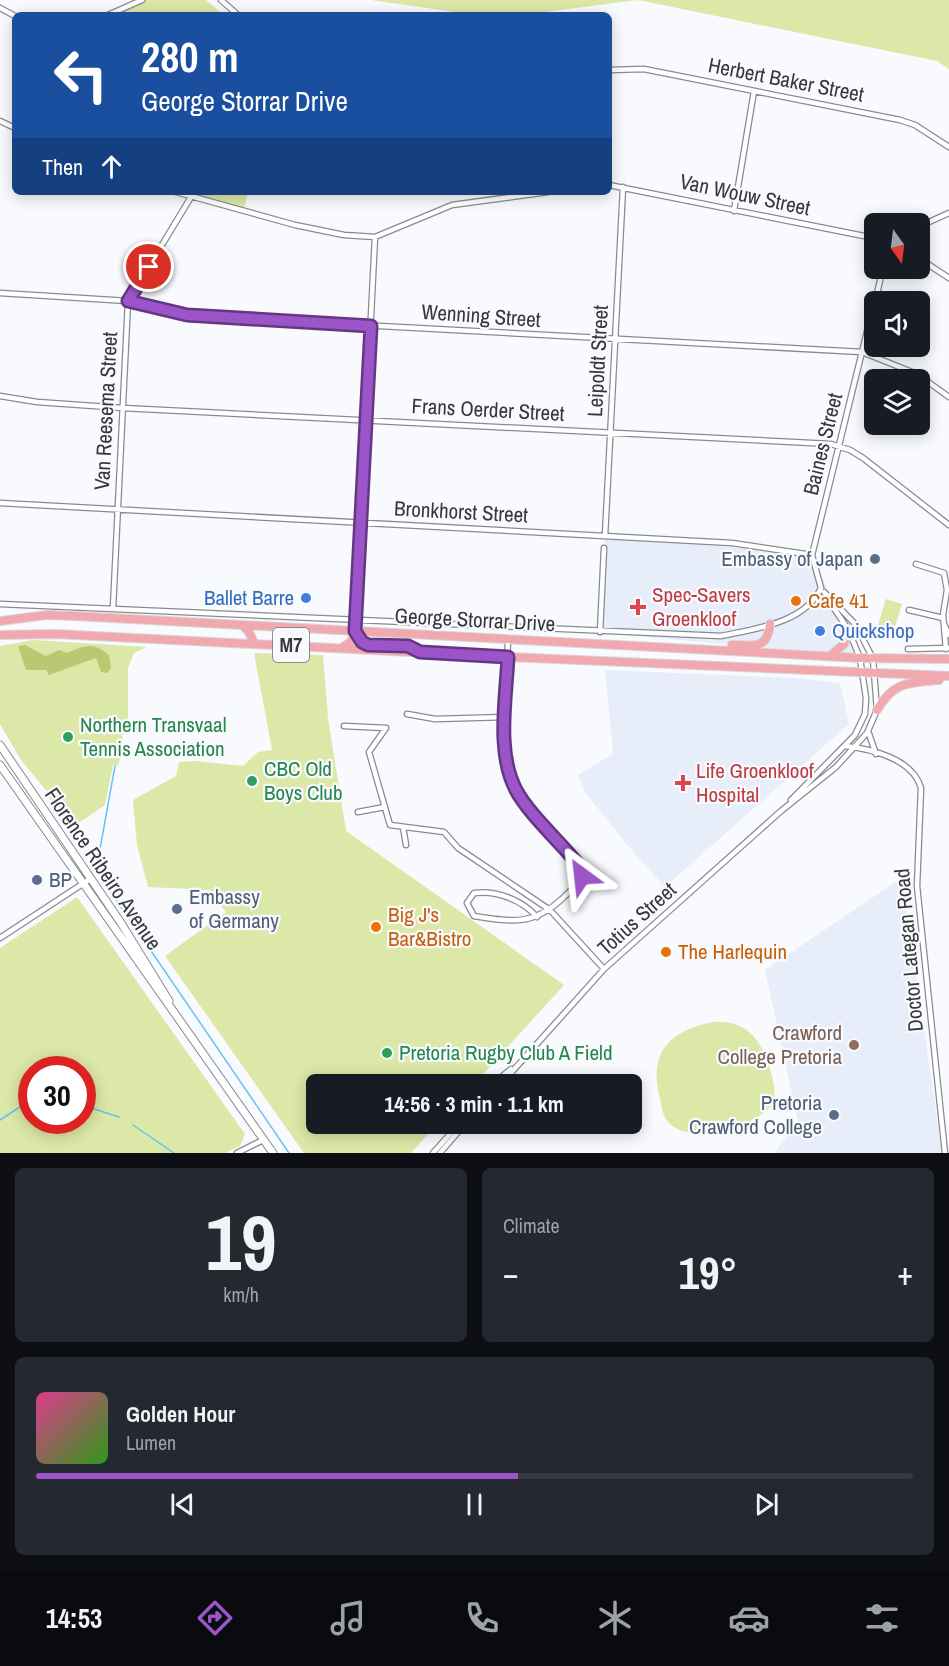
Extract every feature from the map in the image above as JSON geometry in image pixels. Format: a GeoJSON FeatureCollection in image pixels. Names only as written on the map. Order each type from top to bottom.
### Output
{"type":"FeatureCollection","features":[{"type":"Feature","properties":{"kind":"main road","name":"George Storrar Drive"},"geometry":{"type":"LineString","coordinates":[[0,621],[48,615],[873,659],[949,659]]}},
{"type":"Feature","properties":{"kind":"main road"},"geometry":{"type":"LineString","coordinates":[[713,649],[724,645],[761,644],[768,638],[770,624]]}},
{"type":"Feature","properties":{"kind":"main road"},"geometry":{"type":"LineString","coordinates":[[242,625],[249,632],[254,643]]}},
{"type":"Feature","properties":{"kind":"main road"},"geometry":{"type":"LineString","coordinates":[[254,643],[258,632],[266,626]]}},
{"type":"Feature","properties":{"kind":"main road"},"geometry":{"type":"LineString","coordinates":[[830,656],[841,649],[848,629]]}},
{"type":"Feature","properties":{"kind":"main road"},"geometry":{"type":"LineString","coordinates":[[343,647],[351,642],[355,631]]}},
{"type":"Feature","properties":{"kind":"main road"},"geometry":{"type":"LineString","coordinates":[[355,631],[365,644],[408,646],[420,652]]}},
{"type":"Feature","properties":{"kind":"main road","name":"George Storrar Drive"},"geometry":{"type":"LineString","coordinates":[[0,635],[55,633],[949,677]]}},
{"type":"Feature","properties":{"kind":"main road"},"geometry":{"type":"LineString","coordinates":[[877,710],[888,693],[899,686],[949,677]]}},
{"type":"Feature","properties":{"kind":"main road","name":"Florence Ribeiro Avenue"},"geometry":{"type":"LineString","coordinates":[[0,746],[121,923],[175,1012]]}},
{"type":"Feature","properties":{"kind":"main road","name":"Florence Ribeiro Avenue"},"geometry":{"type":"LineString","coordinates":[[0,765],[3,774],[49,835],[273,1153]]}},
{"type":"Feature","properties":{"kind":"main road"},"geometry":{"type":"LineString","coordinates":[[45,811],[44,817],[50,829],[49,835]]}},
{"type":"Feature","properties":{"kind":"street"},"geometry":{"type":"LineString","coordinates":[[115,12],[142,0]]}},
{"type":"Feature","properties":{"kind":"street"},"geometry":{"type":"LineString","coordinates":[[220,0],[234,12]]}},
{"type":"Feature","properties":{"kind":"street","name":"Herbert Baker Street"},"geometry":{"type":"LineString","coordinates":[[612,70],[644,69],[912,124],[949,147]]}},
{"type":"Feature","properties":{"kind":"street"},"geometry":{"type":"LineString","coordinates":[[734,211],[754,91]]}},
{"type":"Feature","properties":{"kind":"street","name":"Van Wouw Street"},"geometry":{"type":"LineString","coordinates":[[612,185],[864,236]]}},
{"type":"Feature","properties":{"kind":"street","name":"Leipoldt Street"},"geometry":{"type":"LineString","coordinates":[[605,536],[623,187]]}},
{"type":"Feature","properties":{"kind":"street"},"geometry":{"type":"LineString","coordinates":[[185,195],[334,233],[375,237],[452,205],[526,195]]}},
{"type":"Feature","properties":{"kind":"street","name":"Van Reesema Street"},"geometry":{"type":"LineString","coordinates":[[113,608],[128,301],[191,197]]}},
{"type":"Feature","properties":{"kind":"street"},"geometry":{"type":"LineString","coordinates":[[930,222],[949,213]]}},
{"type":"Feature","properties":{"kind":"street"},"geometry":{"type":"LineString","coordinates":[[355,631],[375,237]]}},
{"type":"Feature","properties":{"kind":"street"},"geometry":{"type":"LineString","coordinates":[[930,266],[949,278]]}},
{"type":"Feature","properties":{"kind":"street","name":"Wenning Street"},"geometry":{"type":"LineString","coordinates":[[0,293],[128,301],[187,315],[615,340],[862,351],[917,374],[949,397]]}},
{"type":"Feature","properties":{"kind":"street","name":"Baines Street"},"geometry":{"type":"LineString","coordinates":[[864,343],[812,555],[822,590],[848,629],[864,673]]}},
{"type":"Feature","properties":{"kind":"street","name":"Frans Oerder Street"},"geometry":{"type":"LineString","coordinates":[[0,396],[37,402],[123,408],[839,445],[881,471],[949,525]]}},
{"type":"Feature","properties":{"kind":"street","name":"Bronkhorst Street"},"geometry":{"type":"LineString","coordinates":[[0,502],[732,543],[812,555]]}},
{"type":"Feature","properties":{"kind":"street"},"geometry":{"type":"LineString","coordinates":[[600,632],[604,548]]}},
{"type":"Feature","properties":{"kind":"street"},"geometry":{"type":"LineString","coordinates":[[908,649],[947,649],[943,621],[947,590],[944,573],[916,564]]}},
{"type":"Feature","properties":{"kind":"street","name":"Baines Street"},"geometry":{"type":"LineString","coordinates":[[822,590],[856,625],[873,659],[876,674]]}},
{"type":"Feature","properties":{"kind":"street","name":"George Storrar Drive"},"geometry":{"type":"LineString","coordinates":[[0,604],[721,636],[770,624],[795,614],[814,601],[822,590]]}},
{"type":"Feature","properties":{"kind":"street"},"geometry":{"type":"LineString","coordinates":[[909,610],[943,621],[949,635]]}},
{"type":"Feature","properties":{"kind":"street"},"geometry":{"type":"LineString","coordinates":[[508,640],[504,754],[516,790],[578,864],[582,872],[580,881],[550,910],[537,917],[524,921],[474,916],[467,903],[474,893],[506,896],[531,910],[537,917]]}},
{"type":"Feature","properties":{"kind":"street","name":"Totius Street"},"geometry":{"type":"LineString","coordinates":[[509,1074],[604,969],[781,811],[845,747],[855,735],[865,714],[864,673]]}},
{"type":"Feature","properties":{"kind":"street","name":"Totius Street"},"geometry":{"type":"LineString","coordinates":[[781,811],[823,779],[856,748],[868,731],[877,710],[876,674]]}},
{"type":"Feature","properties":{"kind":"street"},"geometry":{"type":"LineString","coordinates":[[407,714],[435,719],[506,717]]}},
{"type":"Feature","properties":{"kind":"street"},"geometry":{"type":"LineString","coordinates":[[344,726],[386,728],[369,752],[390,825],[444,832],[455,845],[550,910],[604,969]]}},
{"type":"Feature","properties":{"kind":"street"},"geometry":{"type":"LineString","coordinates":[[868,731],[876,754]]}},
{"type":"Feature","properties":{"kind":"street"},"geometry":{"type":"LineString","coordinates":[[855,735],[856,748]]}},
{"type":"Feature","properties":{"kind":"street","name":"Doctor Lategan Road"},"geometry":{"type":"LineString","coordinates":[[845,747],[876,754],[909,767],[917,778],[921,790],[917,886],[945,1153]]}},
{"type":"Feature","properties":{"kind":"street"},"geometry":{"type":"LineString","coordinates":[[358,812],[385,807]]}},
{"type":"Feature","properties":{"kind":"street"},"geometry":{"type":"LineString","coordinates":[[404,827],[406,845]]}},
{"type":"Feature","properties":{"kind":"street"},"geometry":{"type":"LineString","coordinates":[[0,938],[90,879]]}},
{"type":"Feature","properties":{"kind":"street","name":"Totius Street"},"geometry":{"type":"LineString","coordinates":[[505,1074],[522,1059]]}},
{"type":"Feature","properties":{"kind":"street"},"geometry":{"type":"LineString","coordinates":[[433,1153],[450,1134]]}},
{"type":"Feature","properties":{"kind":"street"},"geometry":{"type":"LineString","coordinates":[[440,1153],[456,1134]]}},
{"type":"Feature","properties":{"kind":"street"},"geometry":{"type":"LineString","coordinates":[[237,1153],[263,1140]]}},
{"type":"Feature","properties":{"kind":"shaded area"},"geometry":{"type":"Polygon","coordinates":[[[605,536],[812,555],[860,658],[600,632],[605,536]]]}},
{"type":"Feature","properties":{"kind":"shaded area","name":"Life Groenkloof Hospital"},"geometry":{"type":"Polygon","coordinates":[[[605,670],[796,678],[840,683],[849,724],[665,887],[628,846],[584,791],[578,775],[613,754],[605,670]]]}},
{"type":"Feature","properties":{"kind":"shaded area","name":"Crawford College Pretoria"},"geometry":{"type":"Polygon","coordinates":[[[912,871],[906,905],[942,1153],[775,1153],[798,1121],[765,970],[912,871]]]}},
{"type":"Feature","properties":{"kind":"green space"},"geometry":{"type":"Polygon","coordinates":[[[145,0],[206,0],[220,12],[115,12],[145,0]]]}},
{"type":"Feature","properties":{"kind":"green space"},"geometry":{"type":"Polygon","coordinates":[[[371,0],[638,0],[544,12],[455,12],[371,0]]]}},
{"type":"Feature","properties":{"kind":"green space"},"geometry":{"type":"Polygon","coordinates":[[[638,0],[949,0],[949,69],[937,61],[638,0]]]}},
{"type":"Feature","properties":{"kind":"green space"},"geometry":{"type":"Polygon","coordinates":[[[185,195],[247,195],[243,213],[185,195]]]}},
{"type":"Feature","properties":{"kind":"green space"},"geometry":{"type":"Polygon","coordinates":[[[886,599],[902,604],[893,633],[877,628],[886,599]]]}},
{"type":"Feature","properties":{"kind":"green space","name":"Northern Transvaal Tennis Association"},"geometry":{"type":"Polygon","coordinates":[[[33,640],[147,647],[134,653],[128,668],[128,732],[122,734],[123,746],[118,766],[113,765],[105,805],[70,829],[49,794],[21,760],[0,724],[0,646],[33,640]]]}},
{"type":"Feature","properties":{"kind":"green space"},"geometry":{"type":"Polygon","coordinates":[[[25,645],[46,656],[59,650],[67,653],[93,646],[109,655],[111,668],[107,673],[101,672],[96,658],[49,675],[46,670],[26,670],[18,646],[25,645]]]}},
{"type":"Feature","properties":{"kind":"green space"},"geometry":{"type":"Polygon","coordinates":[[[254,653],[323,655],[328,718],[346,831],[564,985],[483,1074],[306,1074],[306,1134],[428,1134],[411,1153],[304,1153],[165,956],[226,912],[210,890],[148,887],[137,845],[133,800],[176,776],[179,762],[195,761],[243,766],[258,752],[272,750],[254,653]]]}},
{"type":"Feature","properties":{"kind":"green space"},"geometry":{"type":"Polygon","coordinates":[[[77,897],[245,1134],[240,1146],[225,1153],[0,1153],[0,948],[77,897]]]}},
{"type":"Feature","properties":{"kind":"green space"},"geometry":{"type":"Polygon","coordinates":[[[714,1022],[735,1024],[744,1028],[757,1041],[770,1069],[774,1102],[755,1119],[725,1130],[694,1133],[681,1130],[670,1124],[663,1113],[657,1083],[660,1057],[674,1038],[685,1031],[714,1022]]]}},
{"type":"Feature","properties":{"kind":"waterway"},"geometry":{"type":"LineString","coordinates":[[98,860],[115,766]]}},
{"type":"Feature","properties":{"kind":"waterway"},"geometry":{"type":"LineString","coordinates":[[102,879],[289,1153]]}},
{"type":"Feature","properties":{"kind":"waterway"},"geometry":{"type":"LineString","coordinates":[[0,1120],[18,1108]]}},
{"type":"Feature","properties":{"kind":"waterway"},"geometry":{"type":"LineString","coordinates":[[96,1110],[119,1117]]}},
{"type":"Feature","properties":{"kind":"waterway"},"geometry":{"type":"LineString","coordinates":[[133,1125],[174,1153]]}},
{"type":"Feature","properties":{"kind":"place","name":"Embassy of Japan"},"geometry":{"type":"Point","coordinates":[875,559]}},
{"type":"Feature","properties":{"kind":"place","name":"Ballet Barre"},"geometry":{"type":"Point","coordinates":[306,598]}},
{"type":"Feature","properties":{"kind":"place","name":"Cafe 41"},"geometry":{"type":"Point","coordinates":[796,601]}},
{"type":"Feature","properties":{"kind":"place","name":"Spec-Savers Groenkloof"},"geometry":{"type":"Point","coordinates":[638,607]}},
{"type":"Feature","properties":{"kind":"place","name":"Quickshop"},"geometry":{"type":"Point","coordinates":[820,631]}},
{"type":"Feature","properties":{"kind":"place","name":"Northern Transvaal Tennis Association"},"geometry":{"type":"Point","coordinates":[68,737]}},
{"type":"Feature","properties":{"kind":"place","name":"CBC Old Boys Club"},"geometry":{"type":"Point","coordinates":[252,781]}},
{"type":"Feature","properties":{"kind":"place","name":"Life Groenkloof Hospital"},"geometry":{"type":"Point","coordinates":[683,783]}},
{"type":"Feature","properties":{"kind":"place","name":"BP"},"geometry":{"type":"Point","coordinates":[37,880]}},
{"type":"Feature","properties":{"kind":"place","name":"Embassy of Germany"},"geometry":{"type":"Point","coordinates":[177,909]}},
{"type":"Feature","properties":{"kind":"place","name":"Big J's Bar&Bistro"},"geometry":{"type":"Point","coordinates":[376,927]}},
{"type":"Feature","properties":{"kind":"place","name":"The Harlequin"},"geometry":{"type":"Point","coordinates":[666,952]}},
{"type":"Feature","properties":{"kind":"place","name":"Crawford College Pretoria"},"geometry":{"type":"Point","coordinates":[854,1045]}},
{"type":"Feature","properties":{"kind":"place","name":"Pretoria Rugby Club A Field"},"geometry":{"type":"Point","coordinates":[387,1053]}},
{"type":"Feature","properties":{"kind":"place","name":"Pretoria Crawford College"},"geometry":{"type":"Point","coordinates":[834,1115]}},
{"type":"Feature","properties":{"kind":"route"},"geometry":{"type":"LineString","coordinates":[[149,267],[128,301],[187,315],[371,326],[355,631],[362,642],[368,645],[408,646],[420,652],[508,657],[503,742],[510,774],[520,797],[578,864],[582,876]]}}]}
